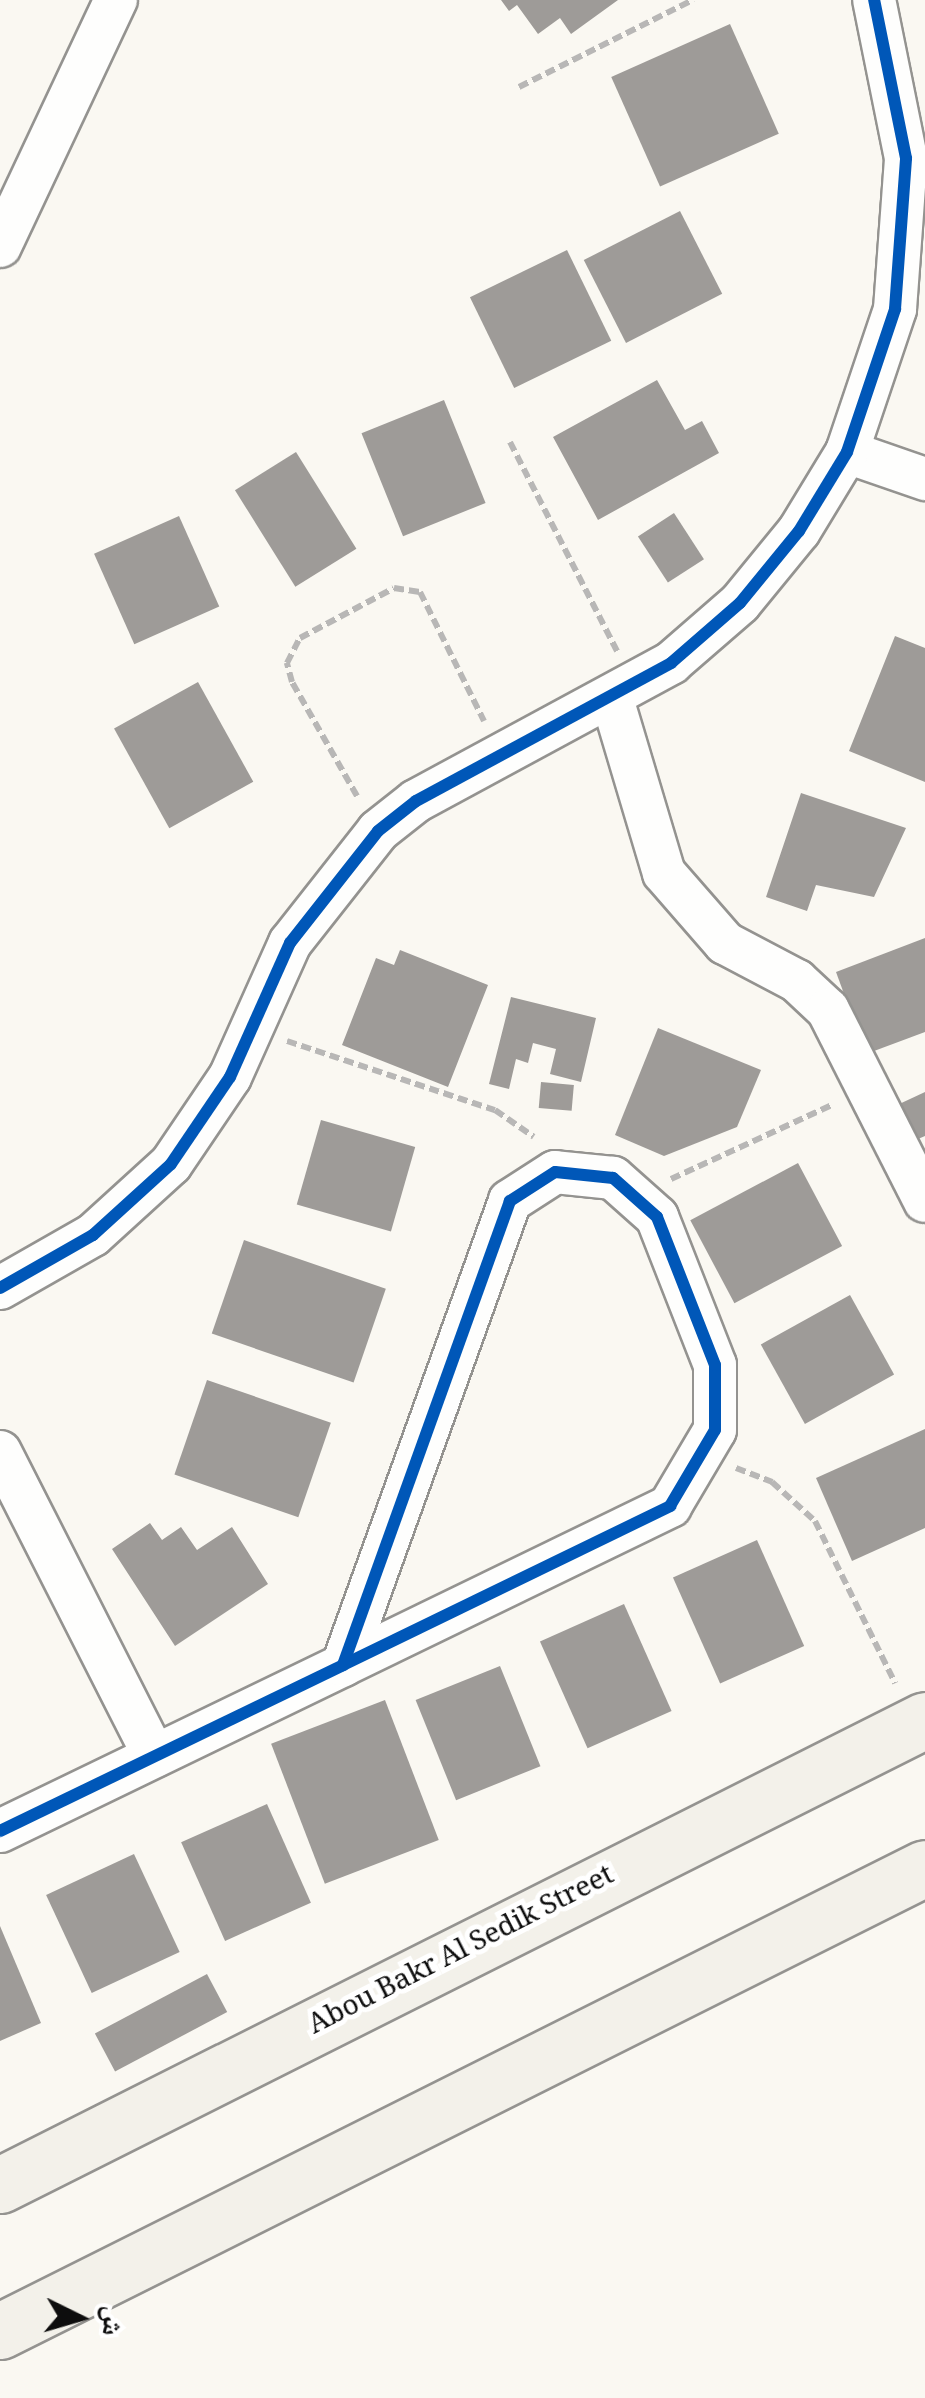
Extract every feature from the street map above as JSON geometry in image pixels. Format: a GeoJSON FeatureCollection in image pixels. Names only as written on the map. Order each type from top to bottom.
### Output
{"type":"FeatureCollection","features":[{"type":"Feature","properties":{"kind":"main road","name":"Abou Bakr Al Sedik Street"},"geometry":{"type":"LineString","coordinates":[[0,2184],[920,1722]]}},
{"type":"Feature","properties":{"kind":"main road"},"geometry":{"type":"LineString","coordinates":[[0,2331],[925,1868]]}},
{"type":"Feature","properties":{"kind":"street"},"geometry":{"type":"LineString","coordinates":[[0,246],[116,0]]}},
{"type":"Feature","properties":{"kind":"street"},"geometry":{"type":"LineString","coordinates":[[0,1288],[94,1234],[146,1189],[202,1122],[252,1029],[290,943],[378,831],[502,758],[624,695],[740,603],[847,452],[880,364],[906,234],[896,84],[874,0]]}},
{"type":"Feature","properties":{"kind":"street"},"geometry":{"type":"LineString","coordinates":[[847,452],[925,480]]}},
{"type":"Feature","properties":{"kind":"street"},"geometry":{"type":"LineString","coordinates":[[624,695],[673,886],[725,943],[797,981],[828,1010],[925,1202]]}},
{"type":"Feature","properties":{"kind":"street"},"geometry":{"type":"LineString","coordinates":[[0,1831],[344,1665],[670,1506],[704,1462],[719,1398],[715,1365],[657,1217],[638,1194],[585,1171],[556,1172],[528,1182],[494,1229],[344,1665]]}},
{"type":"Feature","properties":{"kind":"street"},"geometry":{"type":"LineString","coordinates":[[0,1452],[154,1756]]}},
{"type":"Feature","properties":{"kind":"path"},"geometry":{"type":"LineString","coordinates":[[519,87],[693,0]]}},
{"type":"Feature","properties":{"kind":"path"},"geometry":{"type":"LineString","coordinates":[[510,442],[624,695]]}},
{"type":"Feature","properties":{"kind":"path"},"geometry":{"type":"LineString","coordinates":[[378,831],[292,682],[287,663],[300,638],[394,588],[420,592],[502,758]]}},
{"type":"Feature","properties":{"kind":"path"},"geometry":{"type":"LineString","coordinates":[[252,1029],[495,1110],[532,1134],[556,1172]]}},
{"type":"Feature","properties":{"kind":"path"},"geometry":{"type":"LineString","coordinates":[[638,1194],[870,1087]]}},
{"type":"Feature","properties":{"kind":"path"},"geometry":{"type":"LineString","coordinates":[[704,1462],[772,1482],[815,1521],[920,1722]]}},
{"type":"Feature","properties":{"kind":"building"},"geometry":{"type":"Polygon","coordinates":[[[501,0],[618,0],[571,34],[560,18],[538,34],[517,5],[509,11],[501,0]]]}},
{"type":"Feature","properties":{"kind":"building"},"geometry":{"type":"Polygon","coordinates":[[[730,24],[779,134],[660,187],[611,77],[730,24]]]}},
{"type":"Feature","properties":{"kind":"building"},"geometry":{"type":"Polygon","coordinates":[[[680,211],[722,294],[626,343],[584,260],[680,211]]]}},
{"type":"Feature","properties":{"kind":"building"},"geometry":{"type":"Polygon","coordinates":[[[567,250],[611,341],[514,388],[470,297],[567,250]]]}},
{"type":"Feature","properties":{"kind":"building"},"geometry":{"type":"Polygon","coordinates":[[[657,380],[685,430],[702,421],[719,453],[598,520],[553,437],[657,380]]]}},
{"type":"Feature","properties":{"kind":"building"},"geometry":{"type":"Polygon","coordinates":[[[444,400],[486,503],[403,536],[361,433],[444,400]]]}},
{"type":"Feature","properties":{"kind":"building"},"geometry":{"type":"Polygon","coordinates":[[[296,452],[356,549],[295,587],[235,490],[296,452]]]}},
{"type":"Feature","properties":{"kind":"building"},"geometry":{"type":"Polygon","coordinates":[[[674,513],[704,559],[668,583],[638,536],[674,513]]]}},
{"type":"Feature","properties":{"kind":"building"},"geometry":{"type":"Polygon","coordinates":[[[179,516],[219,606],[134,644],[94,554],[179,516]]]}},
{"type":"Feature","properties":{"kind":"building"},"geometry":{"type":"Polygon","coordinates":[[[895,636],[925,648],[925,782],[849,751],[895,636]]]}},
{"type":"Feature","properties":{"kind":"building"},"geometry":{"type":"Polygon","coordinates":[[[198,682],[253,782],[169,828],[114,729],[198,682]]]}},
{"type":"Feature","properties":{"kind":"building"},"geometry":{"type":"Polygon","coordinates":[[[801,793],[906,828],[874,897],[816,885],[807,911],[766,897],[801,793]]]}},
{"type":"Feature","properties":{"kind":"building"},"geometry":{"type":"Polygon","coordinates":[[[925,938],[925,1032],[866,1054],[836,972],[925,938]]]}},
{"type":"Feature","properties":{"kind":"building"},"geometry":{"type":"Polygon","coordinates":[[[400,950],[488,985],[448,1087],[342,1045],[376,958],[394,965],[400,950]]]}},
{"type":"Feature","properties":{"kind":"building"},"geometry":{"type":"Polygon","coordinates":[[[511,997],[596,1018],[581,1082],[550,1074],[556,1049],[533,1043],[528,1063],[516,1059],[509,1089],[489,1084],[511,997]]]}},
{"type":"Feature","properties":{"kind":"building"},"geometry":{"type":"Polygon","coordinates":[[[658,1028],[761,1070],[737,1127],[664,1156],[615,1135],[658,1028]]]}},
{"type":"Feature","properties":{"kind":"building"},"geometry":{"type":"Polygon","coordinates":[[[541,1082],[574,1085],[572,1111],[539,1108],[541,1082]]]}},
{"type":"Feature","properties":{"kind":"building"},"geometry":{"type":"Polygon","coordinates":[[[925,1092],[925,1136],[911,1142],[895,1106],[925,1092]]]}},
{"type":"Feature","properties":{"kind":"building"},"geometry":{"type":"Polygon","coordinates":[[[321,1120],[415,1147],[391,1232],[297,1205],[321,1120]]]}},
{"type":"Feature","properties":{"kind":"building"},"geometry":{"type":"Polygon","coordinates":[[[798,1163],[842,1246],[734,1303],[690,1220],[798,1163]]]}},
{"type":"Feature","properties":{"kind":"building"},"geometry":{"type":"Polygon","coordinates":[[[244,1240],[386,1289],[354,1382],[212,1334],[244,1240]]]}},
{"type":"Feature","properties":{"kind":"building"},"geometry":{"type":"Polygon","coordinates":[[[850,1295],[894,1375],[805,1424],[761,1344],[850,1295]]]}},
{"type":"Feature","properties":{"kind":"building"},"geometry":{"type":"Polygon","coordinates":[[[207,1380],[331,1423],[298,1517],[174,1475],[207,1380]]]}},
{"type":"Feature","properties":{"kind":"building"},"geometry":{"type":"Polygon","coordinates":[[[925,1429],[925,1528],[852,1561],[816,1478],[925,1429]]]}},
{"type":"Feature","properties":{"kind":"building"},"geometry":{"type":"Polygon","coordinates":[[[150,1523],[162,1540],[181,1527],[197,1550],[232,1527],[268,1584],[175,1646],[112,1549],[150,1523]]]}},
{"type":"Feature","properties":{"kind":"building"},"geometry":{"type":"Polygon","coordinates":[[[757,1540],[804,1646],[720,1683],[673,1577],[757,1540]]]}},
{"type":"Feature","properties":{"kind":"building"},"geometry":{"type":"Polygon","coordinates":[[[624,1604],[672,1711],[588,1748],[540,1641],[624,1604]]]}},
{"type":"Feature","properties":{"kind":"building"},"geometry":{"type":"Polygon","coordinates":[[[500,1666],[540,1766],[456,1800],[416,1700],[500,1666]]]}},
{"type":"Feature","properties":{"kind":"building"},"geometry":{"type":"Polygon","coordinates":[[[385,1700],[439,1840],[325,1884],[271,1744],[385,1700]]]}},
{"type":"Feature","properties":{"kind":"building"},"geometry":{"type":"Polygon","coordinates":[[[267,1804],[311,1903],[225,1941],[181,1842],[267,1804]]]}},
{"type":"Feature","properties":{"kind":"building"},"geometry":{"type":"Polygon","coordinates":[[[134,1854],[180,1952],[92,1993],[46,1895],[134,1854]]]}},
{"type":"Feature","properties":{"kind":"building"},"geometry":{"type":"Polygon","coordinates":[[[0,1926],[41,2023],[0,2041],[0,1926]]]}},
{"type":"Feature","properties":{"kind":"building"},"geometry":{"type":"Polygon","coordinates":[[[207,1974],[227,2012],[115,2072],[95,2034],[207,1974]]]}},
{"type":"Feature","properties":{"kind":"cycle path"},"geometry":{"type":"LineString","coordinates":[[0,1288],[93,1235],[171,1164],[230,1077],[290,943],[378,831],[416,801],[671,663],[740,603],[799,531],[847,452],[895,309],[906,158],[874,0]]}},
{"type":"Feature","properties":{"kind":"cycle path"},"geometry":{"type":"LineString","coordinates":[[0,1831],[343,1665],[670,1506],[715,1430],[715,1365],[657,1217],[613,1178],[555,1172],[510,1201],[343,1665]]}}]}
